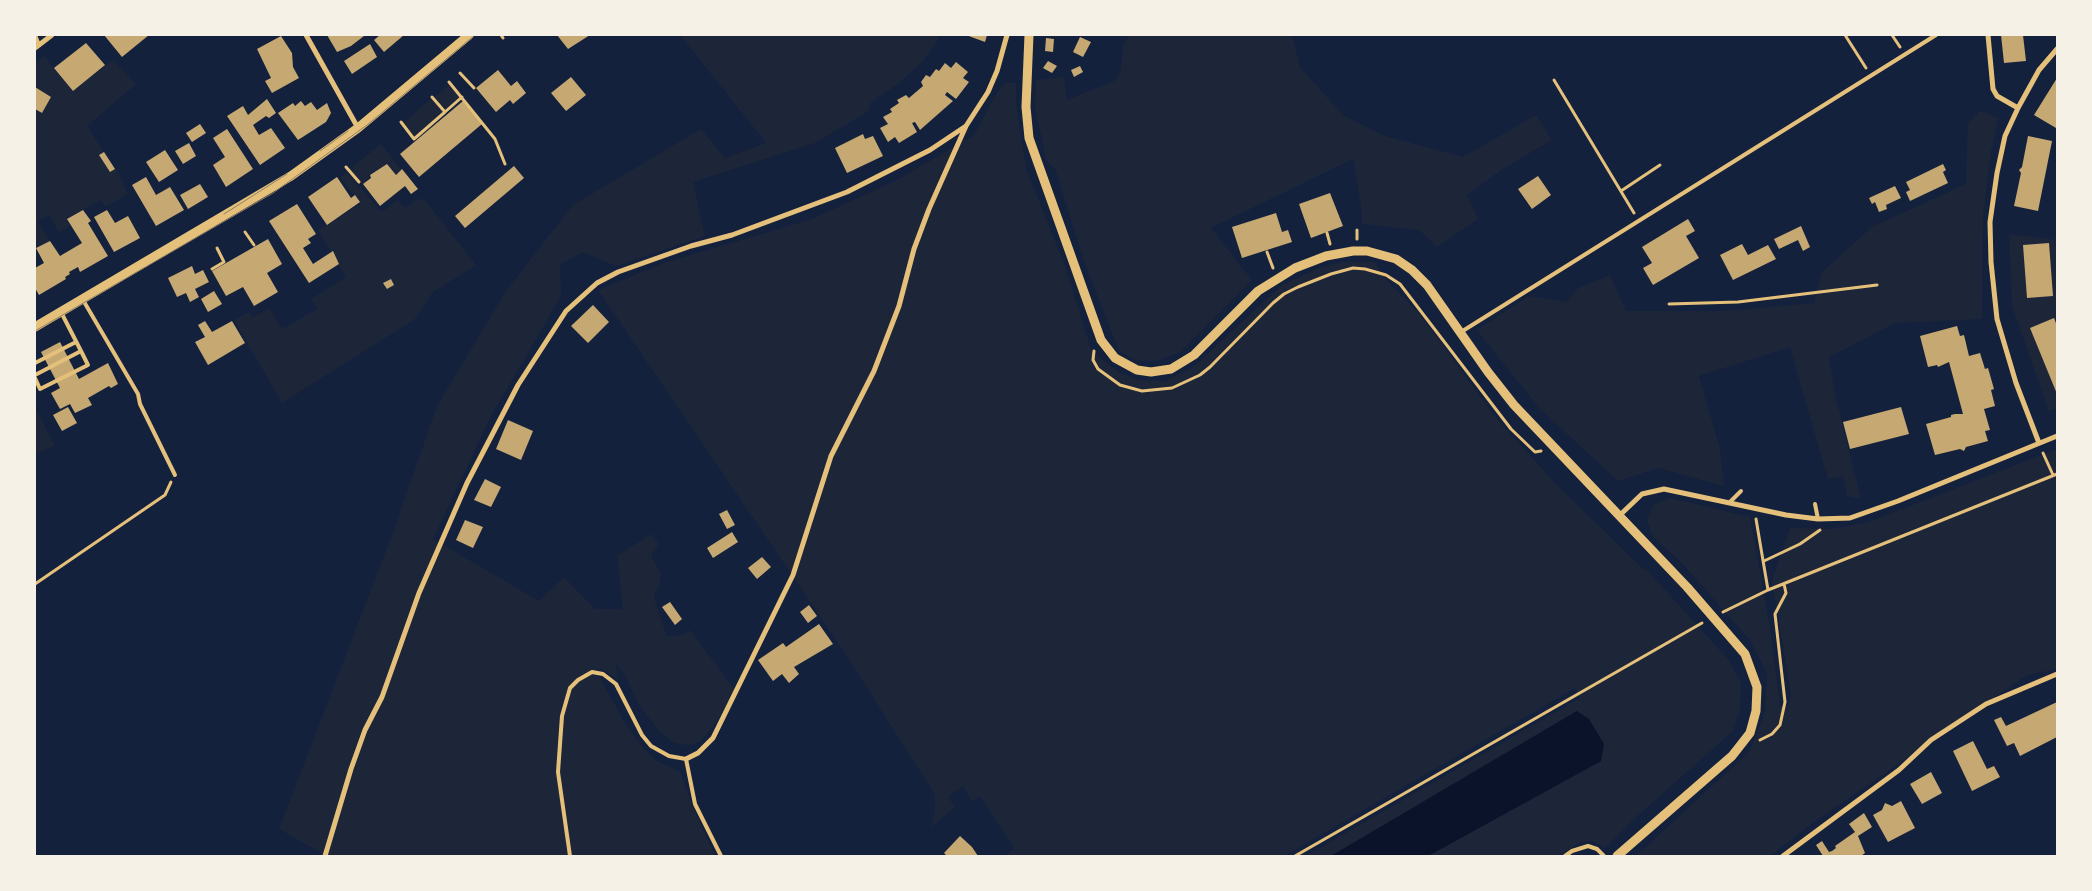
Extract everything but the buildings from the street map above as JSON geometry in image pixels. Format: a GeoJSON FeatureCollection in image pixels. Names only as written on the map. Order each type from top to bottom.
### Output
{"type":"FeatureCollection","features":[{"type":"Feature","properties":{"kind":"street"},"geometry":{"type":"LineString","coordinates":[[37,47],[52,35]]}},
{"type":"Feature","properties":{"kind":"street"},"geometry":{"type":"LineString","coordinates":[[306,35],[358,128]]}},
{"type":"Feature","properties":{"kind":"street"},"geometry":{"type":"LineString","coordinates":[[35,326],[83,300],[291,176],[358,128],[470,35]]}},
{"type":"Feature","properties":{"kind":"street"},"geometry":{"type":"LineString","coordinates":[[686,758],[698,753],[710,742],[716,732],[793,575],[831,456],[874,371],[899,306],[920,233],[966,126],[994,78],[1007,35]]}},
{"type":"Feature","properties":{"kind":"street"},"geometry":{"type":"LineString","coordinates":[[1029,35],[1026,107],[1029,138],[1105,348],[1125,365],[1146,371],[1171,369],[1194,355],[1258,291],[1276,278],[1307,262],[1353,251],[1387,256],[1412,270],[1427,285],[1459,332],[1514,405],[1735,640],[1748,659],[1757,687],[1756,711],[1750,734],[1732,756],[1617,856]]}},
{"type":"Feature","properties":{"kind":"street"},"geometry":{"type":"LineString","coordinates":[[1988,35],[1993,89],[1997,96],[2018,108]]}},
{"type":"Feature","properties":{"kind":"street"},"geometry":{"type":"LineString","coordinates":[[2039,443],[2004,346],[1997,319],[1991,262],[1990,222],[1997,173],[2005,136],[2042,65],[2057,48]]}},
{"type":"Feature","properties":{"kind":"street"},"geometry":{"type":"LineString","coordinates":[[325,856],[351,769],[365,730],[382,697],[419,593],[467,483],[518,385],[566,311],[597,283],[618,272],[691,246],[732,235],[847,192],[915,158],[966,126]]}},
{"type":"Feature","properties":{"kind":"street"},"geometry":{"type":"LineString","coordinates":[[1620,516],[1642,494],[1658,489],[1678,491],[1754,509],[1818,519],[1834,519],[1865,514],[2057,436]]}},
{"type":"Feature","properties":{"kind":"street"},"geometry":{"type":"LineString","coordinates":[[1783,856],[1899,770],[1931,740],[1986,704],[2057,674]]}},
{"type":"Feature","properties":{"kind":"lane"},"geometry":{"type":"LineString","coordinates":[[35,35],[37,47]]}},
{"type":"Feature","properties":{"kind":"lane"},"geometry":{"type":"LineString","coordinates":[[1459,332],[1936,35]]}},
{"type":"Feature","properties":{"kind":"lane"},"geometry":{"type":"LineString","coordinates":[[83,300],[138,394],[140,404],[175,475]]}},
{"type":"Feature","properties":{"kind":"lane"},"geometry":{"type":"LineString","coordinates":[[61,312],[76,342],[81,351],[88,365],[40,389],[35,376],[81,351]]}},
{"type":"Feature","properties":{"kind":"lane"},"geometry":{"type":"LineString","coordinates":[[35,363],[76,342]]}},
{"type":"Feature","properties":{"kind":"lane"},"geometry":{"type":"LineString","coordinates":[[1729,503],[1740,491]]}},
{"type":"Feature","properties":{"kind":"lane"},"geometry":{"type":"LineString","coordinates":[[1814,504],[1818,519]]}},
{"type":"Feature","properties":{"kind":"lane"},"geometry":{"type":"LineString","coordinates":[[570,856],[558,772],[559,744],[565,702],[570,688],[578,680],[592,672],[609,677],[616,684],[642,735],[651,746],[669,756],[686,758],[695,804],[720,856]]}},
{"type":"Feature","properties":{"kind":"lane"},"geometry":{"type":"LineString","coordinates":[[1565,856],[1572,850],[1588,846],[1597,848],[1604,856]]}},
{"type":"Feature","properties":{"kind":"path"},"geometry":{"type":"LineString","coordinates":[[1845,35],[1871,77]]}},
{"type":"Feature","properties":{"kind":"path"},"geometry":{"type":"LineString","coordinates":[[460,73],[474,88]]}},
{"type":"Feature","properties":{"kind":"path"},"geometry":{"type":"LineString","coordinates":[[1554,80],[1639,220]]}},
{"type":"Feature","properties":{"kind":"path"},"geometry":{"type":"LineString","coordinates":[[449,82],[495,139],[505,164]]}},
{"type":"Feature","properties":{"kind":"path"},"geometry":{"type":"LineString","coordinates":[[432,97],[445,112]]}},
{"type":"Feature","properties":{"kind":"path"},"geometry":{"type":"LineString","coordinates":[[401,122],[414,139],[462,97]]}},
{"type":"Feature","properties":{"kind":"path"},"geometry":{"type":"LineString","coordinates":[[1621,191],[1660,165]]}},
{"type":"Feature","properties":{"kind":"path"},"geometry":{"type":"LineString","coordinates":[[346,167],[359,182]]}},
{"type":"Feature","properties":{"kind":"path"},"geometry":{"type":"LineString","coordinates":[[246,232],[254,245]]}},
{"type":"Feature","properties":{"kind":"path"},"geometry":{"type":"LineString","coordinates":[[1327,233],[1329,240]]}},
{"type":"Feature","properties":{"kind":"path"},"geometry":{"type":"LineString","coordinates":[[212,269],[224,262],[217,248]]}},
{"type":"Feature","properties":{"kind":"path"},"geometry":{"type":"LineString","coordinates":[[1098,333],[1093,360],[1098,369],[1112,381],[1138,391],[1172,388],[1200,375],[1210,367],[1284,294],[1331,274],[1353,268],[1365,269],[1386,275],[1400,284],[1516,434],[1535,452],[1554,449]]}},
{"type":"Feature","properties":{"kind":"path"},"geometry":{"type":"LineString","coordinates":[[1669,304],[1738,302],[1877,284]]}},
{"type":"Feature","properties":{"kind":"path"},"geometry":{"type":"LineString","coordinates":[[1748,599],[2055,474],[2039,443]]}},
{"type":"Feature","properties":{"kind":"path"},"geometry":{"type":"LineString","coordinates":[[35,584],[165,495],[175,475]]}},
{"type":"Feature","properties":{"kind":"path"},"geometry":{"type":"LineString","coordinates":[[1754,509],[1768,590]]}},
{"type":"Feature","properties":{"kind":"path"},"geometry":{"type":"LineString","coordinates":[[1764,561],[1800,544],[1834,519]]}},
{"type":"Feature","properties":{"kind":"path"},"geometry":{"type":"LineString","coordinates":[[1744,742],[1763,740],[1772,734],[1780,725],[1784,710],[1784,687],[1775,614],[1786,592],[1784,584]]}},
{"type":"Feature","properties":{"kind":"path"},"geometry":{"type":"LineString","coordinates":[[1296,856],[1696,627]]}},
{"type":"Feature","properties":{"kind":"shaded area"},"geometry":{"type":"Polygon","coordinates":[[[680,35],[940,35],[921,63],[899,83],[871,102],[869,111],[815,143],[693,182],[705,236],[616,266],[583,252],[560,264],[561,296],[491,416],[433,539],[539,601],[564,577],[595,609],[623,609],[617,556],[651,534],[659,544],[651,555],[661,574],[659,587],[654,592],[656,605],[667,636],[683,635],[690,630],[734,689],[718,720],[703,739],[694,744],[685,745],[673,742],[659,731],[639,705],[625,675],[616,664],[618,680],[605,670],[595,669],[626,725],[646,751],[658,762],[680,771],[692,805],[715,856],[327,856],[279,829],[391,538],[437,406],[506,291],[573,205],[701,129],[725,158],[766,143],[680,35]]]}},
{"type":"Feature","properties":{"kind":"shaded area"},"geometry":{"type":"Polygon","coordinates":[[[1129,35],[1292,35],[1300,67],[1343,115],[1385,136],[1463,157],[1536,115],[1552,140],[1501,170],[1467,195],[1478,219],[1437,247],[1419,230],[1362,224],[1362,212],[1353,159],[1211,228],[1252,280],[1180,352],[1157,361],[1135,360],[1119,351],[1084,261],[1055,169],[1046,160],[1035,106],[1036,80],[1064,77],[1067,100],[1116,80],[1121,69],[1123,46],[1129,35]]]}},
{"type":"Feature","properties":{"kind":"shaded area"},"geometry":{"type":"Polygon","coordinates":[[[44,56],[73,91],[113,60],[136,84],[87,126],[104,152],[99,155],[110,172],[116,168],[128,194],[105,207],[101,200],[67,219],[70,226],[59,232],[49,215],[38,221],[50,241],[36,248],[35,109],[42,113],[51,97],[35,87],[35,63],[44,56]]]}},
{"type":"Feature","properties":{"kind":"shaded area"},"geometry":{"type":"Polygon","coordinates":[[[1005,83],[1016,83],[1016,104],[1026,168],[1065,266],[1092,352],[1120,373],[1139,380],[1164,381],[1192,368],[1281,286],[1316,269],[1342,262],[1375,262],[1387,281],[1419,313],[1496,418],[1556,484],[1642,568],[1646,569],[1728,659],[1741,683],[1740,710],[1733,731],[1634,819],[1605,848],[1592,841],[1581,842],[1558,856],[1428,856],[1601,761],[1577,711],[1331,856],[1306,856],[1580,698],[1575,688],[1284,856],[1006,856],[1014,848],[980,796],[972,801],[963,786],[948,797],[955,807],[931,828],[935,813],[935,795],[843,650],[598,290],[667,262],[812,219],[897,180],[974,135],[996,94],[1005,83]]]}},
{"type":"Feature","properties":{"kind":"shaded area"},"geometry":{"type":"Polygon","coordinates":[[[450,84],[461,97],[446,110],[435,97],[450,84]]]}},
{"type":"Feature","properties":{"kind":"shaded area"},"geometry":{"type":"Polygon","coordinates":[[[431,99],[443,112],[414,136],[403,123],[431,99]]]}},
{"type":"Feature","properties":{"kind":"shaded area"},"geometry":{"type":"Polygon","coordinates":[[[1980,111],[1999,118],[1991,151],[1983,215],[1982,319],[1895,323],[1829,357],[1835,394],[1861,499],[1847,496],[1843,476],[1828,479],[1790,347],[1699,376],[1720,449],[1724,486],[1658,468],[1618,481],[1540,409],[1477,330],[1528,296],[1567,302],[1578,288],[1610,275],[1626,311],[1725,311],[1814,303],[1821,273],[1872,227],[1966,184],[1968,123],[1980,111]]]}},
{"type":"Feature","properties":{"kind":"shaded area"},"geometry":{"type":"Polygon","coordinates":[[[381,144],[401,169],[396,174],[387,164],[368,175],[370,177],[362,184],[350,169],[381,144]]]}},
{"type":"Feature","properties":{"kind":"shaded area"},"geometry":{"type":"Polygon","coordinates":[[[346,172],[382,212],[398,200],[405,208],[417,199],[419,201],[423,198],[476,265],[432,293],[415,319],[282,403],[234,320],[249,312],[253,317],[270,308],[282,329],[317,309],[311,299],[346,277],[318,230],[361,204],[340,178],[346,172]]]}},
{"type":"Feature","properties":{"kind":"shaded area"},"geometry":{"type":"Polygon","coordinates":[[[2009,234],[2057,240],[2057,408],[2049,411],[2012,306],[2009,234]]]}},
{"type":"Feature","properties":{"kind":"shaded area"},"geometry":{"type":"Polygon","coordinates":[[[35,408],[55,446],[35,454],[35,408]]]}},
{"type":"Feature","properties":{"kind":"shaded area"},"geometry":{"type":"Polygon","coordinates":[[[2057,449],[2057,669],[2027,675],[1814,822],[1770,856],[1636,856],[1749,752],[1765,712],[1767,673],[1749,639],[1680,561],[1653,537],[1647,520],[1654,504],[1670,498],[1750,517],[1770,627],[1780,706],[1788,707],[1791,694],[1772,581],[1790,528],[1832,529],[1869,522],[2057,449]]]}},
{"type":"Feature","properties":{"kind":"shaded area"},"geometry":{"type":"Polygon","coordinates":[[[1577,711],[1589,719],[1604,744],[1601,761],[1428,856],[1331,856],[1577,711]]]}},
{"type":"Feature","properties":{"kind":"tram line"},"geometry":{"type":"LineString","coordinates":[[35,331],[273,193],[367,125],[475,35]]}},
{"type":"Feature","properties":{"kind":"tram line"},"geometry":{"type":"LineString","coordinates":[[320,151],[348,131]]}},
{"type":"Feature","properties":{"kind":"tram line"},"geometry":{"type":"LineString","coordinates":[[224,214],[287,174]]}}]}
